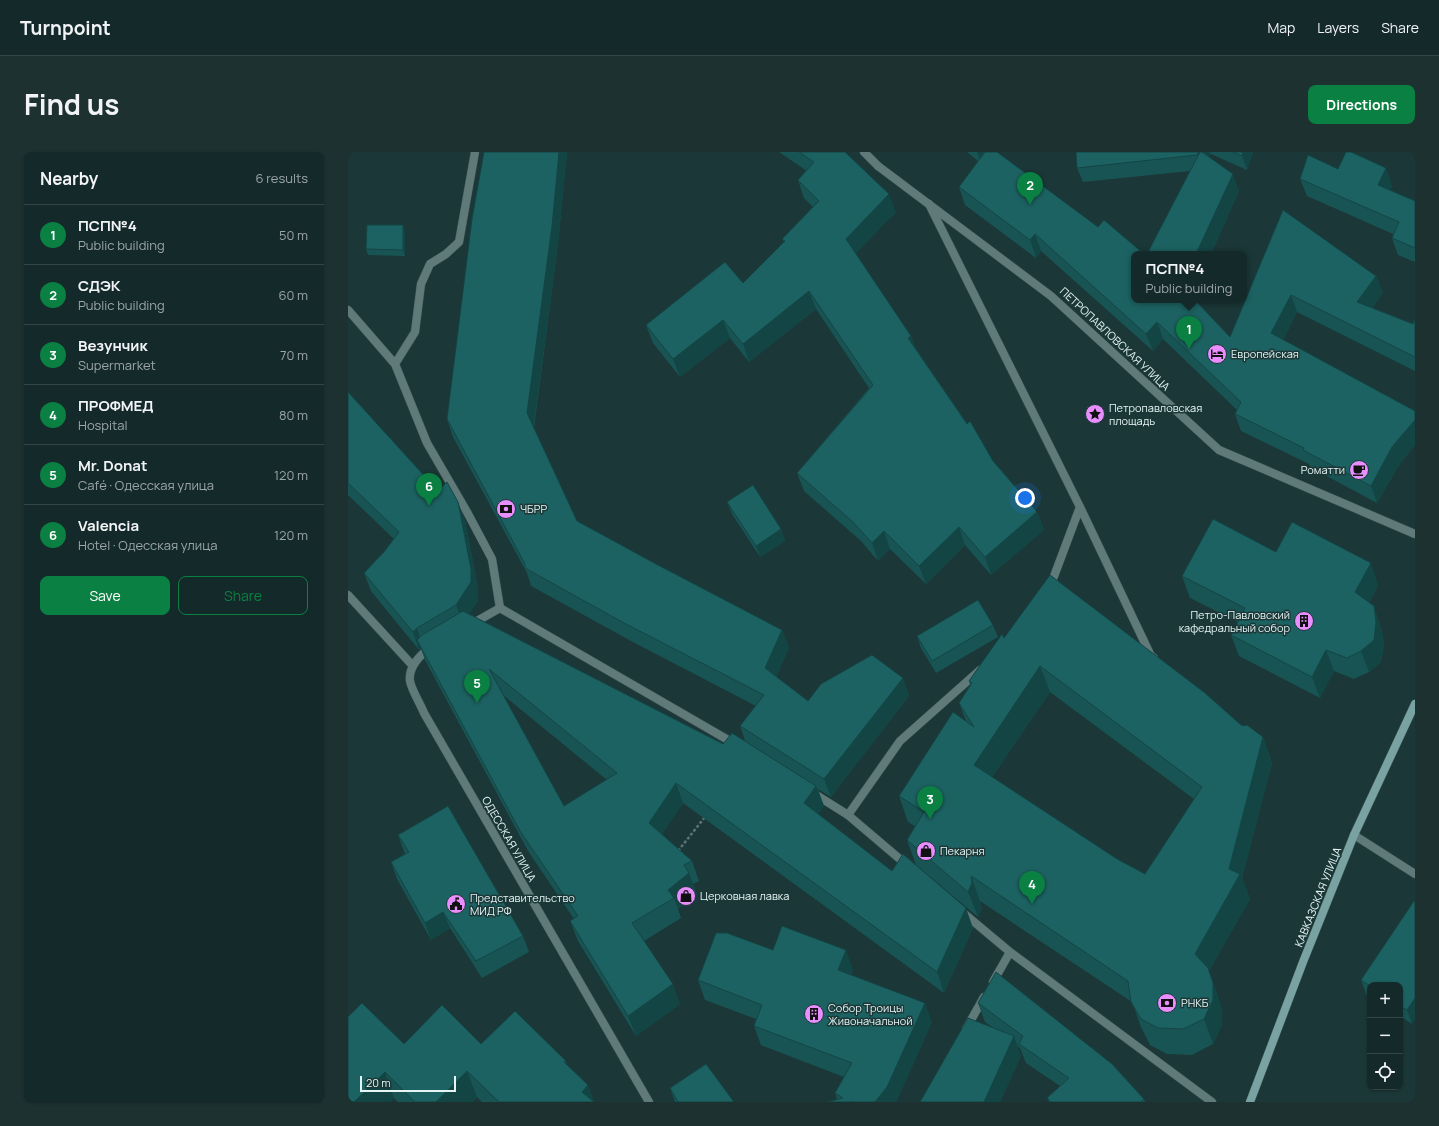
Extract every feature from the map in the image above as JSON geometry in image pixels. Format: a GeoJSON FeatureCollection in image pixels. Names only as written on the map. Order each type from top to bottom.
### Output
{"type":"FeatureCollection","features":[{"type":"Feature","properties":{"kind":"main road","name":"КАВКАЗСКАЯ УЛИЦА"},"geometry":{"type":"LineString","coordinates":[[1250,1102],[1303,962],[1354,835],[1415,704]]}},
{"type":"Feature","properties":{"kind":"street"},"geometry":{"type":"LineString","coordinates":[[395,364],[415,332],[421,284],[430,264],[446,254],[459,242],[475,152]]}},
{"type":"Feature","properties":{"kind":"street","name":"ПЕТРОПАВЛОВСКАЯ УЛИЦА"},"geometry":{"type":"LineString","coordinates":[[864,152],[878,166],[1051,296],[1219,450],[1415,534]]}},
{"type":"Feature","properties":{"kind":"street"},"geometry":{"type":"LineString","coordinates":[[929,204],[1080,507],[1151,656],[1157,662]]}},
{"type":"Feature","properties":{"kind":"street"},"geometry":{"type":"LineString","coordinates":[[348,310],[395,364],[427,443],[492,559],[500,608]]}},
{"type":"Feature","properties":{"kind":"street"},"geometry":{"type":"LineString","coordinates":[[1046,596],[1080,507]]}},
{"type":"Feature","properties":{"kind":"street"},"geometry":{"type":"LineString","coordinates":[[348,595],[414,666],[418,658],[439,643]]}},
{"type":"Feature","properties":{"kind":"street"},"geometry":{"type":"LineString","coordinates":[[466,627],[500,608]]}},
{"type":"Feature","properties":{"kind":"street"},"geometry":{"type":"LineString","coordinates":[[500,608],[745,750]]}},
{"type":"Feature","properties":{"kind":"street"},"geometry":{"type":"LineString","coordinates":[[848,815],[900,741],[986,664]]}},
{"type":"Feature","properties":{"kind":"street","name":"ОДЕССКАЯ УЛИЦА"},"geometry":{"type":"LineString","coordinates":[[414,666],[410,682],[424,713],[649,1102]]}},
{"type":"Feature","properties":{"kind":"street"},"geometry":{"type":"LineString","coordinates":[[803,787],[848,815],[914,871]]}},
{"type":"Feature","properties":{"kind":"street"},"geometry":{"type":"LineString","coordinates":[[1354,835],[1415,874]]}},
{"type":"Feature","properties":{"kind":"street"},"geometry":{"type":"LineString","coordinates":[[956,906],[1010,952],[1212,1102]]}},
{"type":"Feature","properties":{"kind":"street"},"geometry":{"type":"LineString","coordinates":[[963,1034],[1010,952]]}},
{"type":"Feature","properties":{"kind":"path"},"geometry":{"type":"LineString","coordinates":[[674,857],[706,814]]}},
{"type":"Feature","properties":{"kind":"building"},"geometry":{"type":"Polygon","coordinates":[[[484,152],[559,152],[552,226],[527,413],[577,521],[782,630],[765,668],[808,701],[821,684],[872,655],[903,678],[824,779],[740,726],[764,695],[624,623],[525,568],[525,564],[447,419],[472,219],[484,152]]]}},
{"type":"Feature","properties":{"kind":"building"},"geometry":{"type":"Polygon","coordinates":[[[799,152],[845,152],[889,194],[846,239],[911,336],[908,338],[967,424],[970,421],[993,461],[1037,512],[985,557],[959,527],[919,566],[884,531],[872,543],[854,523],[797,473],[873,385],[809,291],[743,344],[723,320],[673,359],[646,325],[725,262],[743,283],[785,241],[782,239],[819,201],[798,180],[814,162],[799,152]]]}},
{"type":"Feature","properties":{"kind":"building"},"geometry":{"type":"Polygon","coordinates":[[[985,152],[997,152],[1098,227],[1104,220],[1140,251],[1131,251],[1131,303],[1198,303],[1230,337],[1244,303],[1247,303],[1247,296],[1283,210],[1376,276],[1357,302],[1413,324],[1415,319],[1415,357],[1291,295],[1271,333],[1415,411],[1415,420],[1392,447],[1371,486],[1303,450],[1304,448],[1235,414],[1241,402],[1157,322],[1146,334],[1035,234],[1030,240],[959,187],[985,152]]]}},
{"type":"Feature","properties":{"kind":"building"},"geometry":{"type":"Polygon","coordinates":[[[1076,152],[1199,152],[1197,155],[1077,168],[1076,152]]]}},
{"type":"Feature","properties":{"kind":"building"},"geometry":{"type":"Polygon","coordinates":[[[1200,152],[1233,174],[1197,251],[1149,251],[1200,152]]]}},
{"type":"Feature","properties":{"kind":"building"},"geometry":{"type":"Polygon","coordinates":[[[1233,152],[1243,152],[1242,156],[1233,152]]]}},
{"type":"Feature","properties":{"kind":"building"},"geometry":{"type":"Polygon","coordinates":[[[1346,152],[1351,152],[1386,168],[1378,185],[1415,201],[1415,248],[1392,238],[1399,222],[1300,179],[1308,155],[1338,169],[1346,152]]]}},
{"type":"Feature","properties":{"kind":"building"},"geometry":{"type":"Polygon","coordinates":[[[367,225],[403,225],[403,250],[366,249],[367,225]]]}},
{"type":"Feature","properties":{"kind":"building"},"geometry":{"type":"Polygon","coordinates":[[[348,392],[438,491],[447,482],[458,502],[471,569],[471,582],[456,605],[417,628],[413,632],[364,573],[384,552],[399,532],[348,483],[348,392]]]}},
{"type":"Feature","properties":{"kind":"building"},"geometry":{"type":"Polygon","coordinates":[[[753,485],[781,529],[756,546],[727,502],[753,485]]]}},
{"type":"Feature","properties":{"kind":"building","name":"Петро-Павловский кафедральный собор"},"geometry":{"type":"Polygon","coordinates":[[[1213,519],[1276,552],[1292,522],[1371,563],[1355,592],[1374,606],[1376,622],[1374,640],[1361,651],[1347,658],[1326,650],[1312,677],[1231,635],[1245,608],[1182,576],[1213,519]]]}},
{"type":"Feature","properties":{"kind":"building"},"geometry":{"type":"Polygon","coordinates":[[[1050,575],[1205,693],[1241,725],[1247,725],[1263,737],[1229,869],[1240,874],[1195,954],[1208,968],[1213,983],[1213,1000],[1204,1019],[1183,1029],[1158,1028],[1141,1019],[1131,1002],[1128,981],[971,876],[972,883],[968,892],[907,840],[924,812],[899,796],[953,712],[974,727],[959,703],[972,683],[969,681],[1002,634],[1004,638],[1050,575]],[[1040,666],[974,765],[1117,859],[1145,874],[1202,787],[1040,666]]]}},
{"type":"Feature","properties":{"kind":"building"},"geometry":{"type":"Polygon","coordinates":[[[978,600],[993,625],[932,661],[917,636],[978,600]]]}},
{"type":"Feature","properties":{"kind":"building"},"geometry":{"type":"Polygon","coordinates":[[[463,611],[723,744],[732,733],[816,786],[804,803],[892,871],[903,854],[966,908],[937,972],[676,783],[649,823],[692,861],[684,865],[689,873],[668,890],[674,898],[632,923],[673,984],[628,1016],[570,921],[578,916],[520,831],[417,640],[422,635],[463,611]],[[489,669],[564,806],[617,773],[489,669]]]}},
{"type":"Feature","properties":{"kind":"building","name":"Представительство МИД РФ"},"geometry":{"type":"Polygon","coordinates":[[[448,806],[523,936],[476,961],[443,912],[425,923],[391,862],[409,852],[398,835],[448,806]]]}},
{"type":"Feature","properties":{"kind":"building"},"geometry":{"type":"Polygon","coordinates":[[[1414,901],[1415,998],[1407,1010],[1403,1008],[1403,982],[1367,982],[1367,984],[1361,980],[1414,901]]]}},
{"type":"Feature","properties":{"kind":"building"},"geometry":{"type":"Polygon","coordinates":[[[782,926],[846,950],[838,970],[925,1003],[887,1087],[875,1102],[828,1102],[843,1098],[835,1093],[852,1063],[754,1026],[762,1005],[698,980],[716,933],[727,933],[773,950],[782,926]]]}},
{"type":"Feature","properties":{"kind":"building"},"geometry":{"type":"Polygon","coordinates":[[[996,972],[1112,1064],[1144,1099],[1141,1102],[1051,1102],[1047,1098],[1069,1078],[1019,1044],[1023,1036],[978,1003],[996,972]]]}},
{"type":"Feature","properties":{"kind":"building"},"geometry":{"type":"Polygon","coordinates":[[[362,1003],[404,1044],[442,1005],[481,1044],[515,1011],[588,1085],[582,1092],[594,1102],[499,1102],[467,1071],[436,1102],[415,1102],[385,1072],[354,1102],[348,1102],[348,1017],[362,1003]]]}},
{"type":"Feature","properties":{"kind":"building"},"geometry":{"type":"Polygon","coordinates":[[[968,1018],[1014,1036],[984,1102],[920,1102],[968,1018]]]}},
{"type":"Feature","properties":{"kind":"building"},"geometry":{"type":"Polygon","coordinates":[[[706,1064],[734,1102],[678,1102],[670,1088],[706,1064]]]}},
{"type":"Feature","properties":{"kind":"place","name":"СДЭК"},"geometry":{"type":"Point","coordinates":[1030,205]}},
{"type":"Feature","properties":{"kind":"place","name":"ПСП№4"},"geometry":{"type":"Point","coordinates":[1189,349]}},
{"type":"Feature","properties":{"kind":"place","name":"Европейская"},"geometry":{"type":"Point","coordinates":[1217,354]}},
{"type":"Feature","properties":{"kind":"place","name":"Петропавловская площадь"},"geometry":{"type":"Point","coordinates":[1095,414]}},
{"type":"Feature","properties":{"kind":"place","name":"Роматти"},"geometry":{"type":"Point","coordinates":[1359,470]}},
{"type":"Feature","properties":{"kind":"place","name":"Valencia"},"geometry":{"type":"Point","coordinates":[429,506]}},
{"type":"Feature","properties":{"kind":"place","name":"ЧБРР"},"geometry":{"type":"Point","coordinates":[506,509]}},
{"type":"Feature","properties":{"kind":"place","name":"Петро-Павловский кафедральный собор"},"geometry":{"type":"Point","coordinates":[1304,621]}},
{"type":"Feature","properties":{"kind":"place","name":"Mr. Donat"},"geometry":{"type":"Point","coordinates":[477,703]}},
{"type":"Feature","properties":{"kind":"place","name":"Везунчик"},"geometry":{"type":"Point","coordinates":[930,819]}},
{"type":"Feature","properties":{"kind":"place","name":"Пекарня"},"geometry":{"type":"Point","coordinates":[926,851]}},
{"type":"Feature","properties":{"kind":"place","name":"Церковная лавка"},"geometry":{"type":"Point","coordinates":[686,896]}},
{"type":"Feature","properties":{"kind":"place","name":"Представительство МИД РФ"},"geometry":{"type":"Point","coordinates":[456,904]}},
{"type":"Feature","properties":{"kind":"place","name":"ПРОФМЕД"},"geometry":{"type":"Point","coordinates":[1032,904]}},
{"type":"Feature","properties":{"kind":"place","name":"РНКБ"},"geometry":{"type":"Point","coordinates":[1167,1003]}},
{"type":"Feature","properties":{"kind":"place","name":"Собор Троицы Живоначальной"},"geometry":{"type":"Point","coordinates":[814,1014]}}]}
